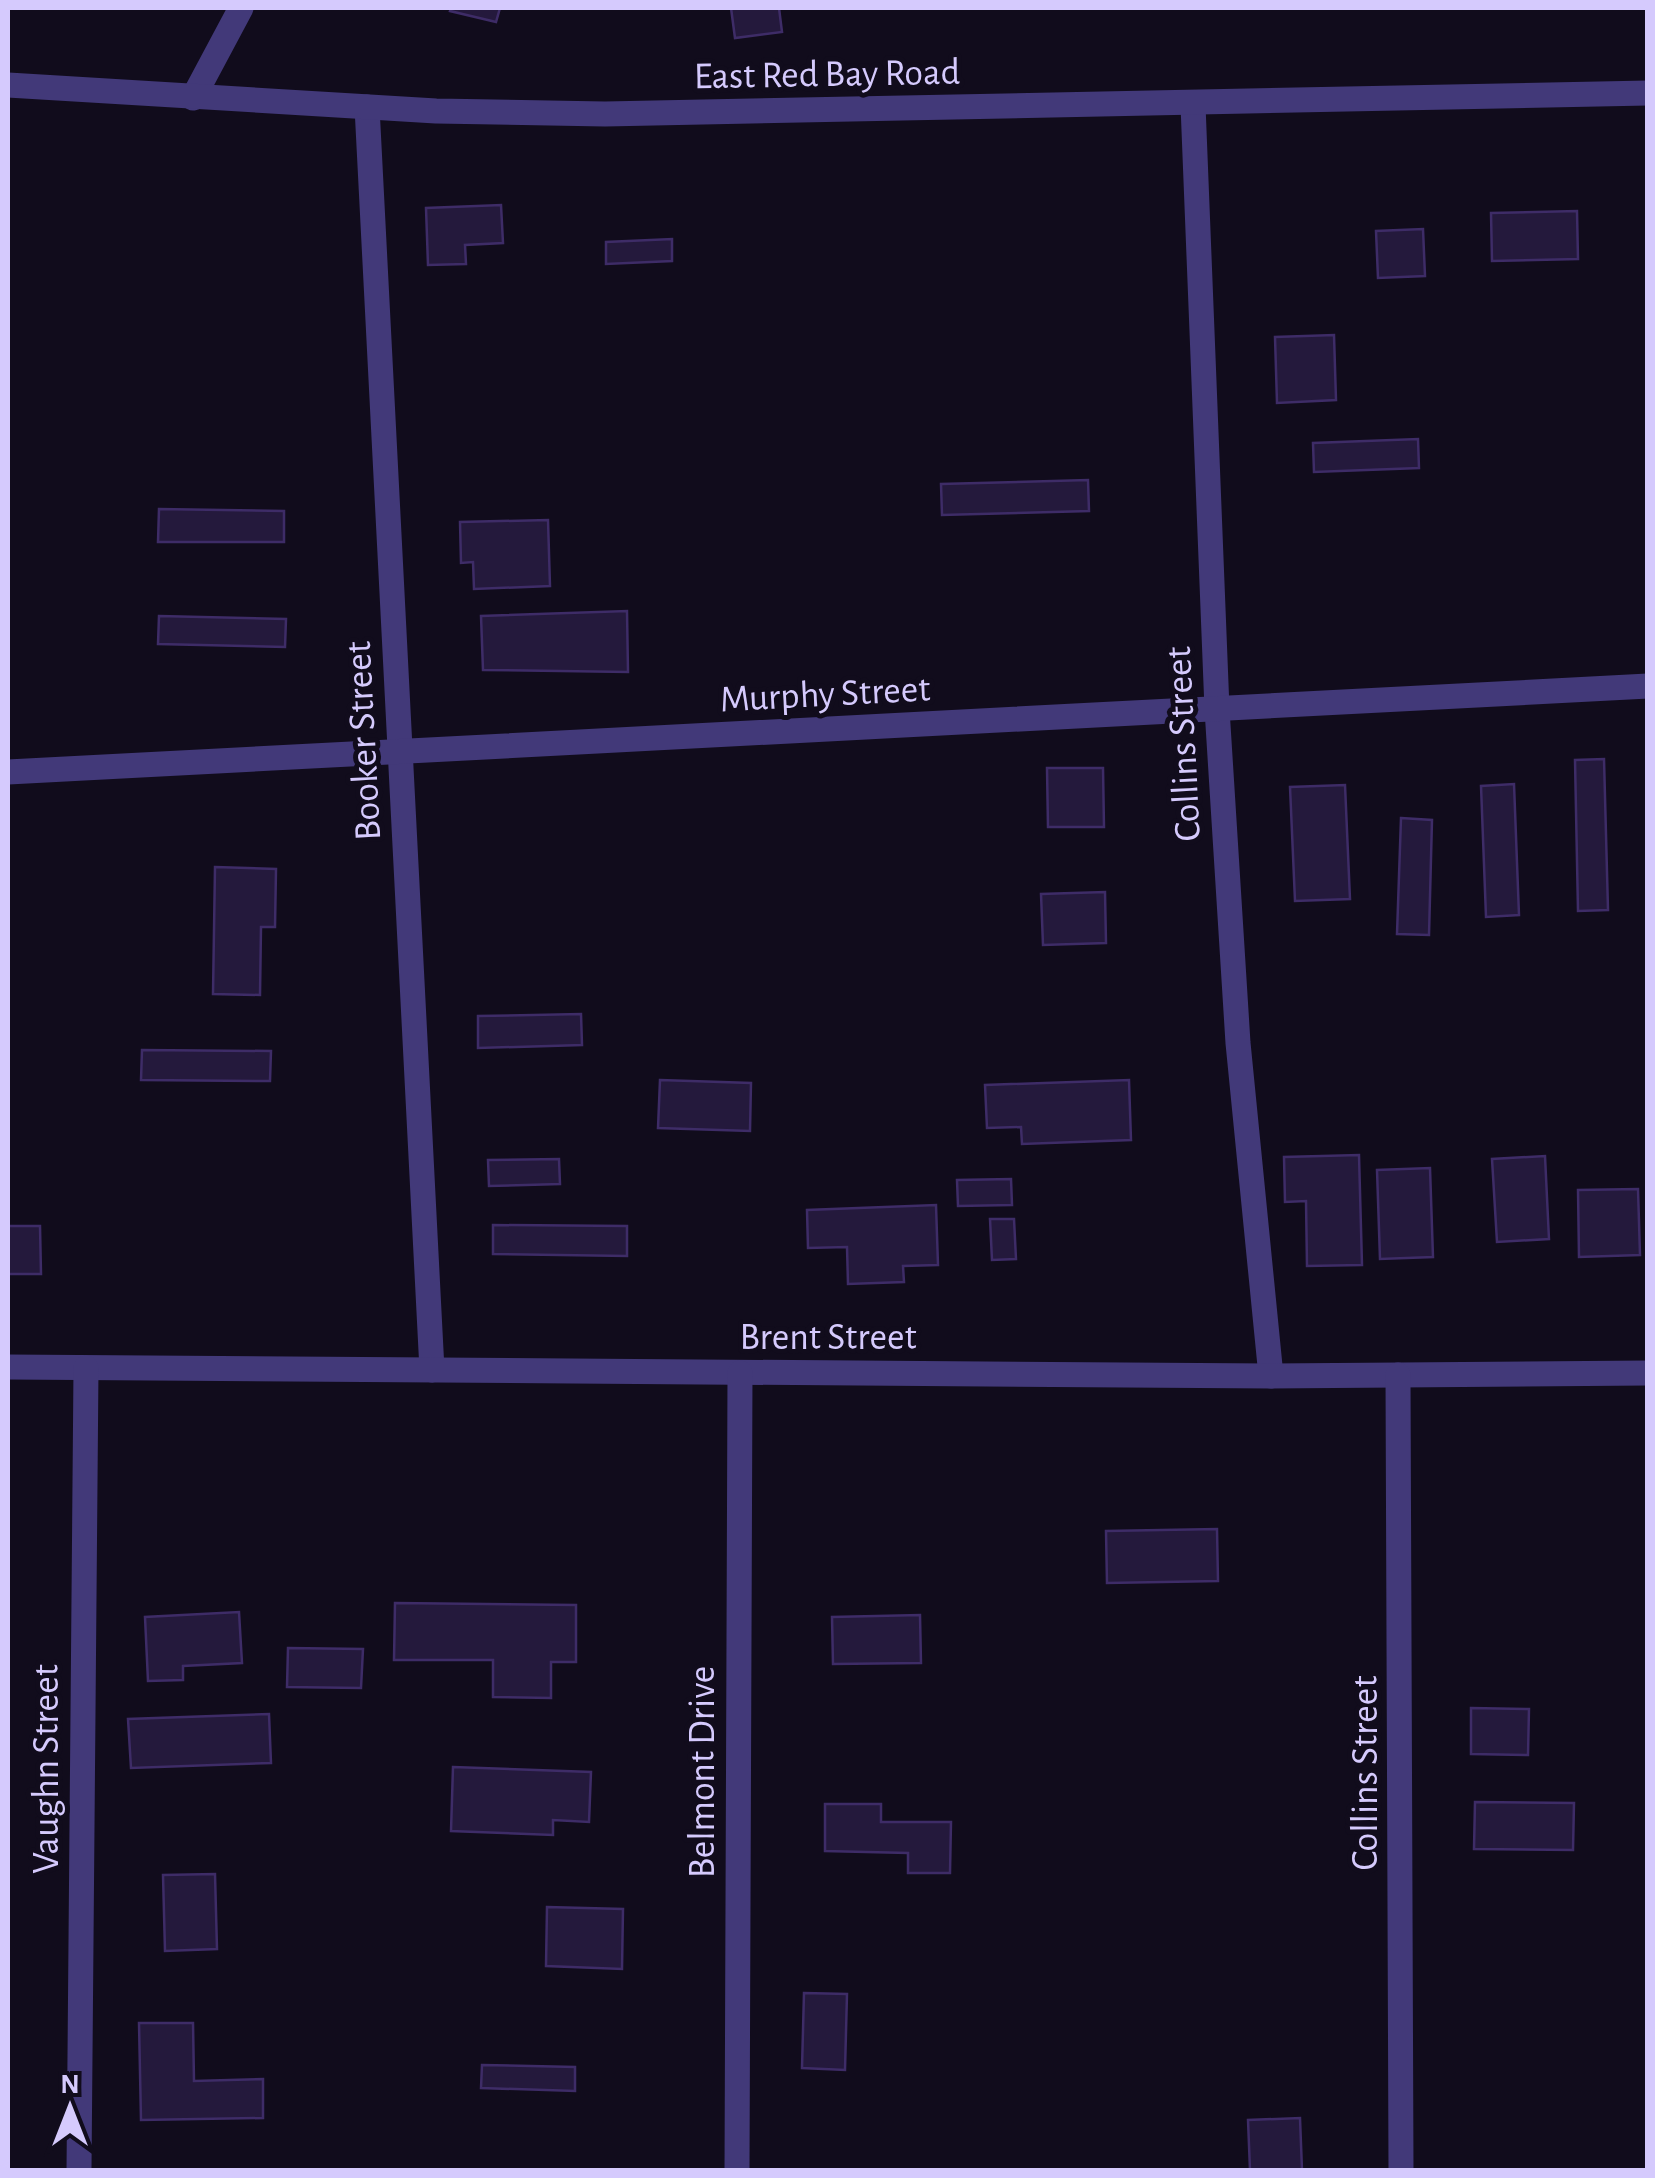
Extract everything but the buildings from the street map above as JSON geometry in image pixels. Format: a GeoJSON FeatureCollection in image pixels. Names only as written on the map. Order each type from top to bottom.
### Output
{"type":"FeatureCollection","features":[{"type":"Feature","properties":{"kind":"street"},"geometry":{"type":"LineString","coordinates":[[193,98],[240,8]]}},
{"type":"Feature","properties":{"kind":"street","name":"East Red Bay Road"},"geometry":{"type":"LineString","coordinates":[[8,85],[367,107],[605,114],[1648,93]]}},
{"type":"Feature","properties":{"kind":"street","name":"Collins Street"},"geometry":{"type":"LineString","coordinates":[[1193,105],[1216,709],[1238,1044],[1272,1376]]}},
{"type":"Feature","properties":{"kind":"street","name":"Booker Street"},"geometry":{"type":"LineString","coordinates":[[367,107],[432,1370]]}},
{"type":"Feature","properties":{"kind":"street","name":"Murphy Street"},"geometry":{"type":"LineString","coordinates":[[8,772],[1648,686]]}},
{"type":"Feature","properties":{"kind":"street","name":"Brent Street"},"geometry":{"type":"LineString","coordinates":[[8,1367],[1272,1376],[1648,1373]]}},
{"type":"Feature","properties":{"kind":"street","name":"Vaughn Street"},"geometry":{"type":"LineString","coordinates":[[79,2170],[86,1368]]}},
{"type":"Feature","properties":{"kind":"street","name":"Belmont Drive"},"geometry":{"type":"LineString","coordinates":[[737,2170],[740,1373]]}},
{"type":"Feature","properties":{"kind":"street","name":"Collins Street"},"geometry":{"type":"LineString","coordinates":[[1398,1375],[1402,2170]]}}]}
